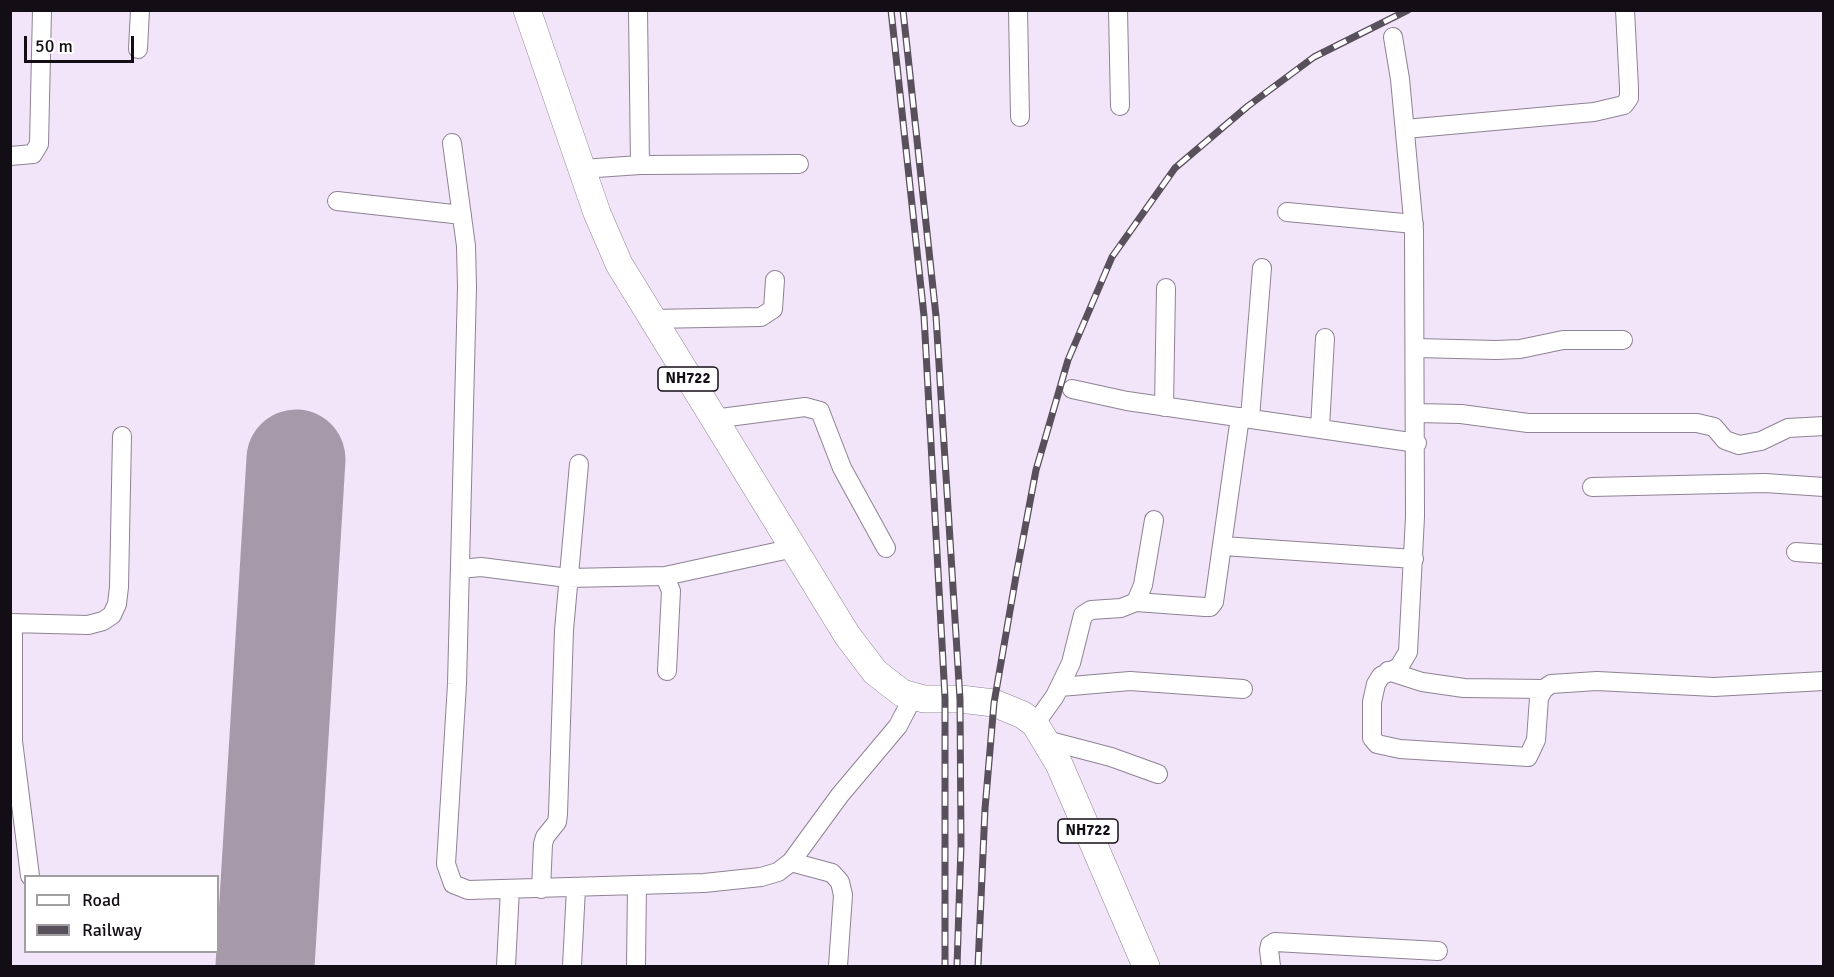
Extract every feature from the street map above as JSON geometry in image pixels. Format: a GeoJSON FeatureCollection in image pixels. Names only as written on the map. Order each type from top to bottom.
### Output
{"type":"FeatureCollection","features":[{"type":"Feature","properties":{"kind":"highway","name":"NH722"},"geometry":{"type":"LineString","coordinates":[[527,10],[597,213],[619,264],[862,656],[885,680],[913,697],[994,703],[1023,715],[1040,732],[1059,764],[1146,966]]}},
{"type":"Feature","properties":{"kind":"street"},"geometry":{"type":"LineString","coordinates":[[10,156],[33,154],[39,144],[42,10]]}},
{"type":"Feature","properties":{"kind":"street"},"geometry":{"type":"LineString","coordinates":[[138,49],[140,10]]}},
{"type":"Feature","properties":{"kind":"street"},"geometry":{"type":"LineString","coordinates":[[638,10],[640,165]]}},
{"type":"Feature","properties":{"kind":"street"},"geometry":{"type":"LineString","coordinates":[[1018,10],[1020,117]]}},
{"type":"Feature","properties":{"kind":"street"},"geometry":{"type":"LineString","coordinates":[[1118,10],[1120,106]]}},
{"type":"Feature","properties":{"kind":"street"},"geometry":{"type":"LineString","coordinates":[[1404,129],[1613,110],[1624,105],[1629,98],[1625,10]]}},
{"type":"Feature","properties":{"kind":"street"},"geometry":{"type":"LineString","coordinates":[[1393,36],[1414,224],[1417,443],[1414,560],[1408,652],[1399,667],[1388,671],[1376,684],[1371,729],[1377,744],[1400,749],[1528,757],[1536,740],[1539,698],[1544,689],[1551,684],[1585,682],[1714,687],[1824,681]]}},
{"type":"Feature","properties":{"kind":"street"},"geometry":{"type":"LineString","coordinates":[[452,143],[462,215],[467,305],[457,684],[446,864],[453,884],[460,889],[576,888],[704,883],[761,877],[778,872],[791,862],[840,795],[898,726],[913,697]]}},
{"type":"Feature","properties":{"kind":"street"},"geometry":{"type":"LineString","coordinates":[[582,169],[640,165],[800,164]]}},
{"type":"Feature","properties":{"kind":"street"},"geometry":{"type":"LineString","coordinates":[[337,201],[462,215]]}},
{"type":"Feature","properties":{"kind":"street"},"geometry":{"type":"LineString","coordinates":[[1287,212],[1414,224]]}},
{"type":"Feature","properties":{"kind":"street"},"geometry":{"type":"LineString","coordinates":[[1158,774],[1040,732],[1071,663],[1081,621],[1086,611],[1121,608],[1136,602],[1210,607],[1214,602],[1245,418],[1262,268]]}},
{"type":"Feature","properties":{"kind":"street"},"geometry":{"type":"LineString","coordinates":[[651,319],[761,317],[773,309],[775,280]]}},
{"type":"Feature","properties":{"kind":"street"},"geometry":{"type":"LineString","coordinates":[[1164,407],[1166,288]]}},
{"type":"Feature","properties":{"kind":"street"},"geometry":{"type":"LineString","coordinates":[[1320,428],[1325,338]]}},
{"type":"Feature","properties":{"kind":"street"},"geometry":{"type":"LineString","coordinates":[[1417,348],[1504,349],[1563,340],[1623,340]]}},
{"type":"Feature","properties":{"kind":"street"},"geometry":{"type":"LineString","coordinates":[[1072,389],[1164,407],[1417,443]]}},
{"type":"Feature","properties":{"kind":"street"},"geometry":{"type":"LineString","coordinates":[[714,419],[805,407],[820,411],[842,468],[886,548]]}},
{"type":"Feature","properties":{"kind":"street"},"geometry":{"type":"LineString","coordinates":[[1417,413],[1461,414],[1528,423],[1697,423],[1714,427],[1725,440],[1739,445],[1761,441],[1788,428],[1824,426]]}},
{"type":"Feature","properties":{"kind":"street"},"geometry":{"type":"LineString","coordinates":[[30,875],[14,741],[12,623],[88,625],[103,621],[112,615],[117,604],[119,587],[122,436]]}},
{"type":"Feature","properties":{"kind":"street"},"geometry":{"type":"LineString","coordinates":[[541,889],[543,844],[545,837],[557,822],[558,814],[561,679],[579,464]]}},
{"type":"Feature","properties":{"kind":"street"},"geometry":{"type":"LineString","coordinates":[[1592,487],[1754,483],[1824,486]]}},
{"type":"Feature","properties":{"kind":"street"},"geometry":{"type":"LineString","coordinates":[[1136,602],[1143,585],[1154,520]]}},
{"type":"Feature","properties":{"kind":"street"},"geometry":{"type":"LineString","coordinates":[[1223,546],[1414,560]]}},
{"type":"Feature","properties":{"kind":"street"},"geometry":{"type":"LineString","coordinates":[[460,569],[482,567],[568,578],[666,576],[794,548]]}},
{"type":"Feature","properties":{"kind":"street"},"geometry":{"type":"LineString","coordinates":[[1796,552],[1824,554]]}},
{"type":"Feature","properties":{"kind":"street"},"geometry":{"type":"LineString","coordinates":[[666,576],[671,591],[667,671]]}},
{"type":"Feature","properties":{"kind":"street"},"geometry":{"type":"LineString","coordinates":[[1388,671],[1422,681],[1464,688],[1544,689]]}},
{"type":"Feature","properties":{"kind":"street"},"geometry":{"type":"LineString","coordinates":[[1060,687],[1130,681],[1243,689]]}},
{"type":"Feature","properties":{"kind":"street"},"geometry":{"type":"LineString","coordinates":[[791,862],[832,873],[840,882],[843,895],[838,966]]}},
{"type":"Feature","properties":{"kind":"street"},"geometry":{"type":"LineString","coordinates":[[636,966],[637,885]]}},
{"type":"Feature","properties":{"kind":"street"},"geometry":{"type":"LineString","coordinates":[[572,966],[576,888]]}},
{"type":"Feature","properties":{"kind":"street"},"geometry":{"type":"LineString","coordinates":[[507,966],[510,889]]}},
{"type":"Feature","properties":{"kind":"street"},"geometry":{"type":"LineString","coordinates":[[1271,966],[1269,951],[1270,945],[1275,942],[1438,951]]}},
{"type":"Feature","properties":{"kind":"runway"},"geometry":{"type":"LineString","coordinates":[[265,966],[296,459]]}},
{"type":"Feature","properties":{"kind":"railway"},"geometry":{"type":"LineString","coordinates":[[891,10],[924,316],[945,698],[945,966]]}},
{"type":"Feature","properties":{"kind":"railway"},"geometry":{"type":"LineString","coordinates":[[903,10],[936,316],[960,699],[961,846],[957,966]]}},
{"type":"Feature","properties":{"kind":"railway"},"geometry":{"type":"LineString","coordinates":[[978,966],[985,809],[994,703],[1036,470],[1068,360],[1112,257],[1175,168],[1248,106],[1314,57],[1408,10]]}}]}
